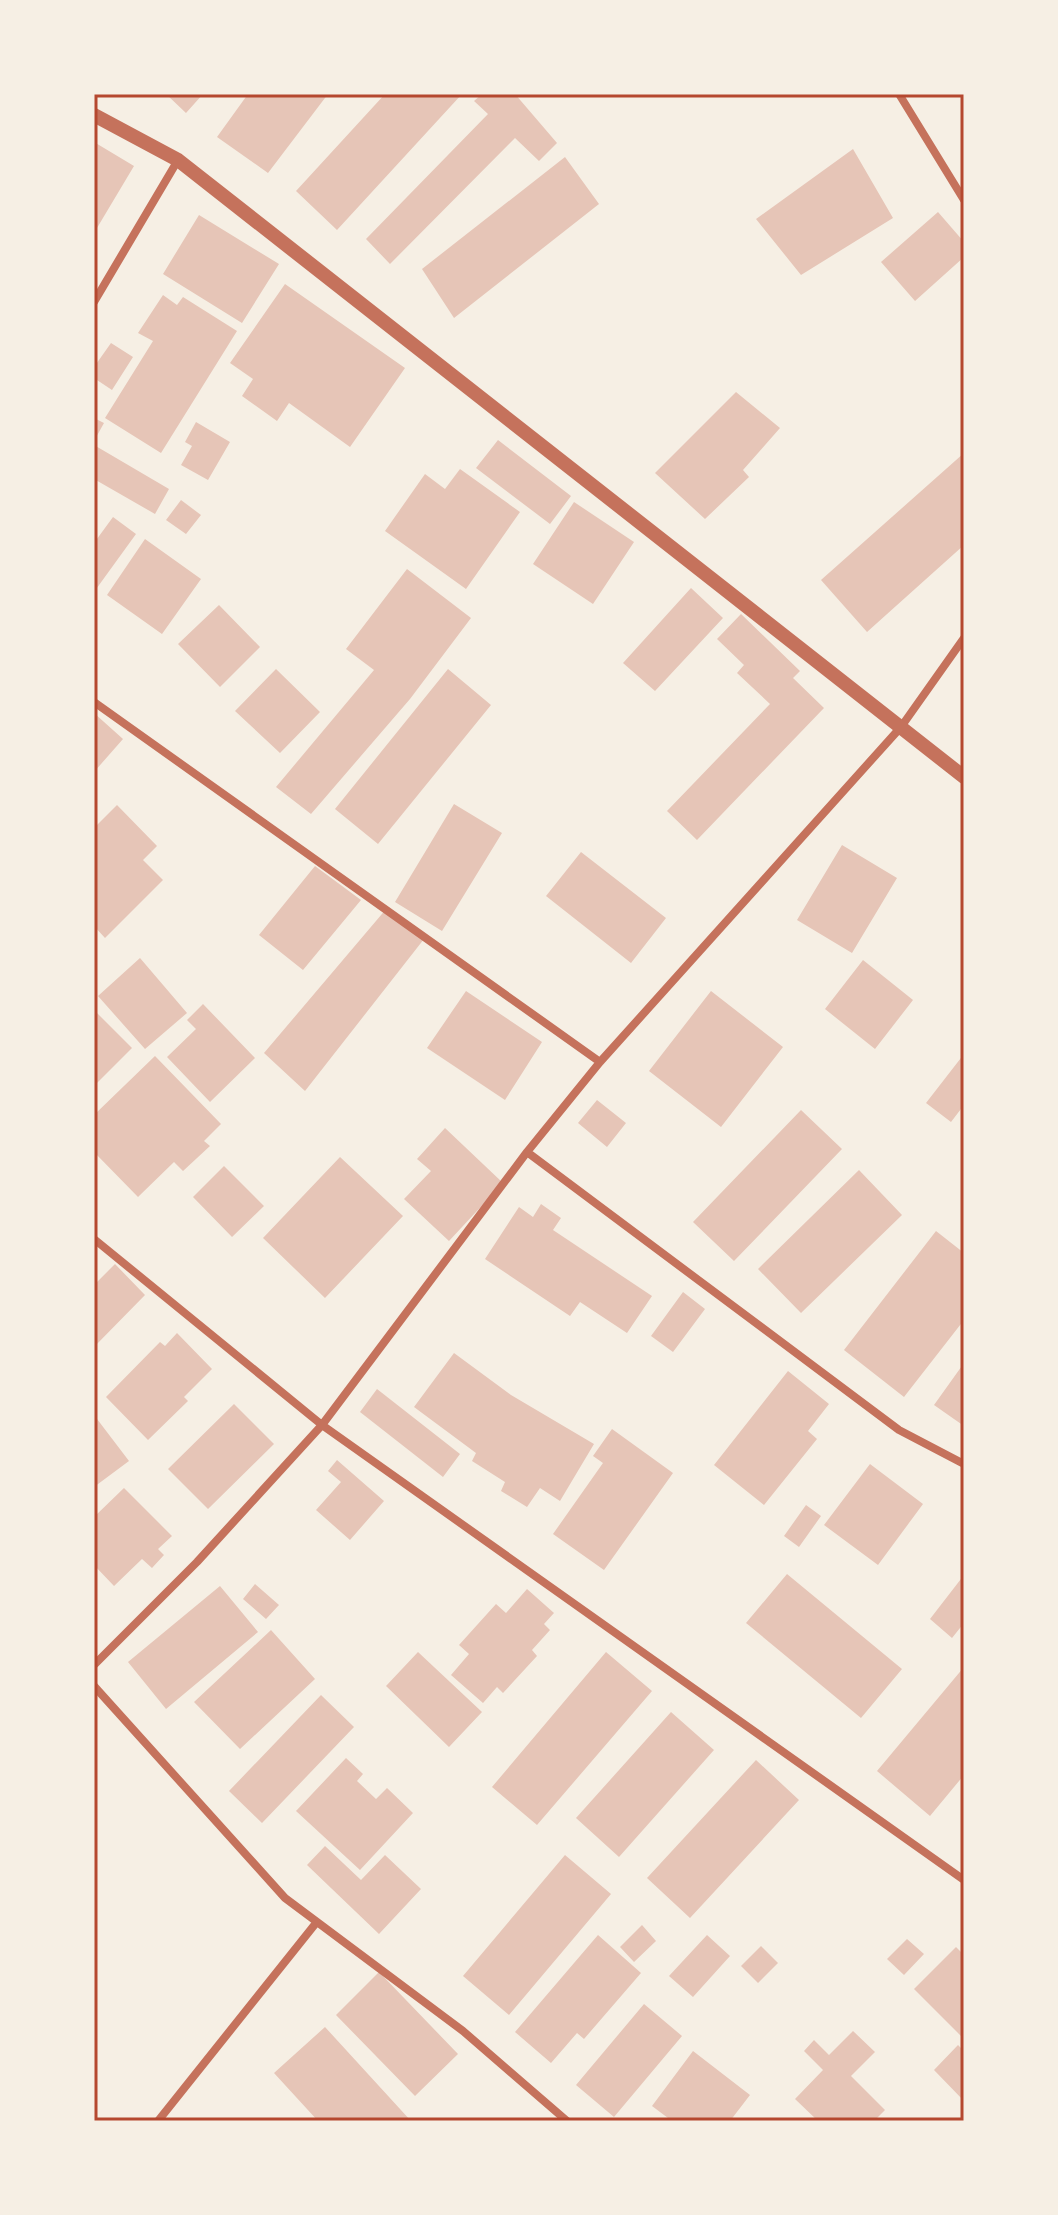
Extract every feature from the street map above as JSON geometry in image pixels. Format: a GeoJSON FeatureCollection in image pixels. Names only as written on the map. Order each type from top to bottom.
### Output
{"type":"FeatureCollection","features":[{"type":"Feature","properties":{"kind":"street"},"geometry":{"type":"LineString","coordinates":[[899,94],[964,200]]}},
{"type":"Feature","properties":{"kind":"street"},"geometry":{"type":"LineString","coordinates":[[94,115],[178,160],[964,777]]}},
{"type":"Feature","properties":{"kind":"street"},"geometry":{"type":"LineString","coordinates":[[94,302],[178,160]]}},
{"type":"Feature","properties":{"kind":"street"},"geometry":{"type":"LineString","coordinates":[[94,1665],[197,1562],[322,1425],[527,1152],[600,1062],[901,727],[964,638]]}},
{"type":"Feature","properties":{"kind":"street"},"geometry":{"type":"LineString","coordinates":[[94,702],[600,1062]]}},
{"type":"Feature","properties":{"kind":"street"},"geometry":{"type":"LineString","coordinates":[[527,1152],[899,1430],[964,1464]]}},
{"type":"Feature","properties":{"kind":"street"},"geometry":{"type":"LineString","coordinates":[[94,1239],[322,1425],[964,1880]]}},
{"type":"Feature","properties":{"kind":"street"},"geometry":{"type":"LineString","coordinates":[[94,1686],[285,1898],[463,2031],[567,2121]]}},
{"type":"Feature","properties":{"kind":"street"},"geometry":{"type":"LineString","coordinates":[[158,2121],[316,1923]]}},
{"type":"Feature","properties":{"kind":"building"},"geometry":{"type":"Polygon","coordinates":[[[166,94],[203,94],[186,113],[166,94]]]}},
{"type":"Feature","properties":{"kind":"building"},"geometry":{"type":"Polygon","coordinates":[[[248,94],[328,94],[268,173],[217,137],[248,94]]]}},
{"type":"Feature","properties":{"kind":"building"},"geometry":{"type":"Polygon","coordinates":[[[385,94],[462,94],[337,230],[296,191],[385,94]]]}},
{"type":"Feature","properties":{"kind":"building"},"geometry":{"type":"Polygon","coordinates":[[[482,94],[515,94],[557,143],[539,161],[515,138],[390,264],[366,239],[488,114],[474,101],[482,94]]]}},
{"type":"Feature","properties":{"kind":"building"},"geometry":{"type":"Polygon","coordinates":[[[94,142],[134,166],[94,233],[94,142]]]}},
{"type":"Feature","properties":{"kind":"building"},"geometry":{"type":"Polygon","coordinates":[[[853,149],[893,218],[801,275],[756,219],[853,149]]]}},
{"type":"Feature","properties":{"kind":"building"},"geometry":{"type":"Polygon","coordinates":[[[565,157],[599,204],[454,318],[422,269],[565,157]]]}},
{"type":"Feature","properties":{"kind":"building"},"geometry":{"type":"Polygon","coordinates":[[[938,212],[964,242],[964,257],[915,301],[881,262],[938,212]]]}},
{"type":"Feature","properties":{"kind":"building"},"geometry":{"type":"Polygon","coordinates":[[[199,215],[279,264],[242,323],[163,274],[199,215]]]}},
{"type":"Feature","properties":{"kind":"building"},"geometry":{"type":"Polygon","coordinates":[[[285,284],[405,368],[350,447],[289,403],[277,421],[242,396],[253,379],[230,363],[285,284]]]}},
{"type":"Feature","properties":{"kind":"building"},"geometry":{"type":"Polygon","coordinates":[[[163,295],[177,305],[183,297],[237,331],[161,453],[105,418],[153,341],[138,333],[163,295]]]}},
{"type":"Feature","properties":{"kind":"building"},"geometry":{"type":"Polygon","coordinates":[[[111,343],[133,357],[112,390],[94,378],[94,367],[111,343]]]}},
{"type":"Feature","properties":{"kind":"building"},"geometry":{"type":"Polygon","coordinates":[[[736,392],[780,428],[743,470],[749,477],[705,519],[655,473],[736,392]]]}},
{"type":"Feature","properties":{"kind":"building"},"geometry":{"type":"Polygon","coordinates":[[[94,418],[104,423],[94,441],[94,418]]]}},
{"type":"Feature","properties":{"kind":"building"},"geometry":{"type":"Polygon","coordinates":[[[196,422],[230,442],[208,480],[181,465],[192,446],[185,442],[196,422]]]}},
{"type":"Feature","properties":{"kind":"building"},"geometry":{"type":"Polygon","coordinates":[[[498,440],[571,496],[550,524],[476,468],[498,440]]]}},
{"type":"Feature","properties":{"kind":"building"},"geometry":{"type":"Polygon","coordinates":[[[94,445],[169,489],[155,514],[94,479],[94,445]]]}},
{"type":"Feature","properties":{"kind":"building"},"geometry":{"type":"Polygon","coordinates":[[[964,453],[964,545],[867,632],[821,580],[964,453]]]}},
{"type":"Feature","properties":{"kind":"building"},"geometry":{"type":"Polygon","coordinates":[[[460,469],[520,512],[466,589],[385,531],[425,474],[445,489],[460,469]]]}},
{"type":"Feature","properties":{"kind":"building"},"geometry":{"type":"Polygon","coordinates":[[[181,500],[201,515],[186,534],[166,520],[181,500]]]}},
{"type":"Feature","properties":{"kind":"building"},"geometry":{"type":"Polygon","coordinates":[[[574,502],[634,542],[593,604],[533,564],[574,502]]]}},
{"type":"Feature","properties":{"kind":"building"},"geometry":{"type":"Polygon","coordinates":[[[113,517],[136,534],[94,592],[94,543],[113,517]]]}},
{"type":"Feature","properties":{"kind":"building"},"geometry":{"type":"Polygon","coordinates":[[[145,539],[201,579],[162,634],[107,595],[145,539]]]}},
{"type":"Feature","properties":{"kind":"building"},"geometry":{"type":"Polygon","coordinates":[[[407,569],[471,618],[410,699],[311,814],[276,787],[374,670],[346,649],[407,569]]]}},
{"type":"Feature","properties":{"kind":"building"},"geometry":{"type":"Polygon","coordinates":[[[691,588],[723,618],[655,691],[623,663],[691,588]]]}},
{"type":"Feature","properties":{"kind":"building"},"geometry":{"type":"Polygon","coordinates":[[[219,605],[260,647],[220,687],[178,644],[219,605]]]}},
{"type":"Feature","properties":{"kind":"building"},"geometry":{"type":"Polygon","coordinates":[[[741,614],[800,671],[793,678],[824,708],[697,840],[667,811],[770,704],[737,673],[744,665],[717,639],[741,614]]]}},
{"type":"Feature","properties":{"kind":"building"},"geometry":{"type":"Polygon","coordinates":[[[276,669],[320,712],[280,753],[235,711],[276,669]]]}},
{"type":"Feature","properties":{"kind":"building"},"geometry":{"type":"Polygon","coordinates":[[[448,669],[491,705],[378,844],[335,809],[448,669]]]}},
{"type":"Feature","properties":{"kind":"building"},"geometry":{"type":"Polygon","coordinates":[[[94,713],[123,739],[94,772],[94,713]]]}},
{"type":"Feature","properties":{"kind":"building"},"geometry":{"type":"Polygon","coordinates":[[[454,804],[502,833],[442,931],[395,902],[454,804]]]}},
{"type":"Feature","properties":{"kind":"building"},"geometry":{"type":"Polygon","coordinates":[[[117,805],[157,846],[143,860],[163,880],[105,938],[94,926],[94,828],[117,805]]]}},
{"type":"Feature","properties":{"kind":"building"},"geometry":{"type":"Polygon","coordinates":[[[842,845],[897,878],[852,953],[797,920],[842,845]]]}},
{"type":"Feature","properties":{"kind":"building"},"geometry":{"type":"Polygon","coordinates":[[[581,852],[666,918],[631,963],[546,896],[581,852]]]}},
{"type":"Feature","properties":{"kind":"building"},"geometry":{"type":"Polygon","coordinates":[[[315,866],[361,900],[303,970],[259,935],[315,866]]]}},
{"type":"Feature","properties":{"kind":"building"},"geometry":{"type":"Polygon","coordinates":[[[387,908],[424,939],[305,1091],[264,1053],[387,908]]]}},
{"type":"Feature","properties":{"kind":"building"},"geometry":{"type":"Polygon","coordinates":[[[140,958],[187,1013],[145,1049],[98,996],[140,958]]]}},
{"type":"Feature","properties":{"kind":"building"},"geometry":{"type":"Polygon","coordinates":[[[863,960],[913,1000],[875,1049],[825,1009],[863,960]]]}},
{"type":"Feature","properties":{"kind":"building"},"geometry":{"type":"Polygon","coordinates":[[[466,991],[542,1042],[505,1100],[427,1048],[466,991]]]}},
{"type":"Feature","properties":{"kind":"building"},"geometry":{"type":"Polygon","coordinates":[[[711,991],[783,1047],[721,1127],[649,1071],[711,991]]]}},
{"type":"Feature","properties":{"kind":"building"},"geometry":{"type":"Polygon","coordinates":[[[203,1004],[255,1058],[210,1102],[167,1057],[196,1029],[187,1020],[203,1004]]]}},
{"type":"Feature","properties":{"kind":"building"},"geometry":{"type":"Polygon","coordinates":[[[94,1010],[132,1048],[94,1086],[94,1010]]]}},
{"type":"Feature","properties":{"kind":"building"},"geometry":{"type":"Polygon","coordinates":[[[964,1054],[964,1105],[951,1122],[926,1103],[964,1054]]]}},
{"type":"Feature","properties":{"kind":"building"},"geometry":{"type":"Polygon","coordinates":[[[155,1056],[221,1124],[204,1141],[210,1146],[183,1171],[174,1162],[138,1197],[94,1152],[94,1115],[155,1056]]]}},
{"type":"Feature","properties":{"kind":"building"},"geometry":{"type":"Polygon","coordinates":[[[597,1100],[626,1123],[607,1147],[578,1123],[597,1100]]]}},
{"type":"Feature","properties":{"kind":"building"},"geometry":{"type":"Polygon","coordinates":[[[801,1110],[842,1149],[734,1261],[693,1222],[801,1110]]]}},
{"type":"Feature","properties":{"kind":"building"},"geometry":{"type":"Polygon","coordinates":[[[445,1128],[503,1183],[449,1241],[404,1199],[431,1171],[417,1159],[445,1128]]]}},
{"type":"Feature","properties":{"kind":"building"},"geometry":{"type":"Polygon","coordinates":[[[340,1157],[403,1216],[325,1298],[263,1238],[340,1157]]]}},
{"type":"Feature","properties":{"kind":"building"},"geometry":{"type":"Polygon","coordinates":[[[224,1166],[264,1206],[232,1237],[193,1197],[224,1166]]]}},
{"type":"Feature","properties":{"kind":"building"},"geometry":{"type":"Polygon","coordinates":[[[859,1170],[902,1215],[801,1313],[758,1269],[859,1170]]]}},
{"type":"Feature","properties":{"kind":"building"},"geometry":{"type":"Polygon","coordinates":[[[541,1204],[561,1218],[553,1230],[652,1296],[627,1333],[580,1302],[570,1316],[485,1259],[519,1207],[533,1217],[541,1204]]]}},
{"type":"Feature","properties":{"kind":"building"},"geometry":{"type":"Polygon","coordinates":[[[936,1231],[964,1253],[964,1320],[904,1397],[844,1350],[936,1231]]]}},
{"type":"Feature","properties":{"kind":"building"},"geometry":{"type":"Polygon","coordinates":[[[115,1264],[145,1295],[94,1347],[94,1285],[115,1264]]]}},
{"type":"Feature","properties":{"kind":"building"},"geometry":{"type":"Polygon","coordinates":[[[683,1292],[705,1309],[673,1352],[651,1336],[683,1292]]]}},
{"type":"Feature","properties":{"kind":"building"},"geometry":{"type":"Polygon","coordinates":[[[177,1333],[212,1369],[184,1397],[188,1401],[148,1440],[106,1397],[160,1342],[165,1346],[177,1333]]]}},
{"type":"Feature","properties":{"kind":"building"},"geometry":{"type":"Polygon","coordinates":[[[454,1353],[511,1395],[594,1444],[560,1501],[540,1488],[527,1507],[501,1491],[505,1482],[472,1461],[476,1453],[414,1407],[454,1353]]]}},
{"type":"Feature","properties":{"kind":"building"},"geometry":{"type":"Polygon","coordinates":[[[964,1363],[964,1426],[934,1405],[964,1363]]]}},
{"type":"Feature","properties":{"kind":"building"},"geometry":{"type":"Polygon","coordinates":[[[788,1371],[829,1404],[808,1431],[817,1439],[764,1505],[714,1465],[788,1371]]]}},
{"type":"Feature","properties":{"kind":"building"},"geometry":{"type":"Polygon","coordinates":[[[377,1389],[460,1454],[443,1477],[360,1412],[377,1389]]]}},
{"type":"Feature","properties":{"kind":"building"},"geometry":{"type":"Polygon","coordinates":[[[234,1404],[274,1444],[208,1509],[168,1469],[234,1404]]]}},
{"type":"Feature","properties":{"kind":"building"},"geometry":{"type":"Polygon","coordinates":[[[94,1415],[129,1461],[94,1487],[94,1415]]]}},
{"type":"Feature","properties":{"kind":"building"},"geometry":{"type":"Polygon","coordinates":[[[612,1429],[673,1473],[604,1570],[553,1534],[603,1463],[593,1456],[612,1429]]]}},
{"type":"Feature","properties":{"kind":"building"},"geometry":{"type":"Polygon","coordinates":[[[337,1460],[384,1501],[350,1540],[316,1510],[341,1482],[328,1471],[337,1460]]]}},
{"type":"Feature","properties":{"kind":"building"},"geometry":{"type":"Polygon","coordinates":[[[870,1464],[923,1504],[878,1565],[824,1525],[870,1464]]]}},
{"type":"Feature","properties":{"kind":"building"},"geometry":{"type":"Polygon","coordinates":[[[124,1488],[172,1536],[158,1549],[164,1555],[152,1568],[142,1559],[114,1586],[94,1565],[94,1517],[124,1488]]]}},
{"type":"Feature","properties":{"kind":"building"},"geometry":{"type":"Polygon","coordinates":[[[806,1505],[821,1516],[799,1547],[784,1536],[806,1505]]]}},
{"type":"Feature","properties":{"kind":"building"},"geometry":{"type":"Polygon","coordinates":[[[787,1574],[902,1669],[861,1718],[746,1623],[787,1574]]]}},
{"type":"Feature","properties":{"kind":"building"},"geometry":{"type":"Polygon","coordinates":[[[964,1575],[964,1623],[952,1638],[930,1619],[964,1575]]]}},
{"type":"Feature","properties":{"kind":"building"},"geometry":{"type":"Polygon","coordinates":[[[255,1584],[279,1605],[266,1619],[243,1599],[255,1584]]]}},
{"type":"Feature","properties":{"kind":"building"},"geometry":{"type":"Polygon","coordinates":[[[220,1586],[258,1632],[166,1709],[128,1662],[220,1586]]]}},
{"type":"Feature","properties":{"kind":"building"},"geometry":{"type":"Polygon","coordinates":[[[527,1589],[554,1613],[544,1624],[550,1630],[532,1650],[537,1656],[503,1693],[497,1687],[483,1703],[451,1675],[469,1654],[459,1645],[496,1604],[506,1613],[527,1589]]]}},
{"type":"Feature","properties":{"kind":"building"},"geometry":{"type":"Polygon","coordinates":[[[271,1630],[315,1679],[240,1749],[194,1702],[271,1630]]]}},
{"type":"Feature","properties":{"kind":"building"},"geometry":{"type":"Polygon","coordinates":[[[418,1652],[482,1712],[449,1747],[386,1686],[418,1652]]]}},
{"type":"Feature","properties":{"kind":"building"},"geometry":{"type":"Polygon","coordinates":[[[606,1652],[652,1691],[537,1825],[492,1787],[606,1652]]]}},
{"type":"Feature","properties":{"kind":"building"},"geometry":{"type":"Polygon","coordinates":[[[964,1667],[964,1775],[930,1816],[877,1771],[964,1667]]]}},
{"type":"Feature","properties":{"kind":"building"},"geometry":{"type":"Polygon","coordinates":[[[321,1695],[354,1727],[262,1823],[229,1791],[321,1695]]]}},
{"type":"Feature","properties":{"kind":"building"},"geometry":{"type":"Polygon","coordinates":[[[671,1712],[714,1750],[619,1857],[576,1818],[671,1712]]]}},
{"type":"Feature","properties":{"kind":"building"},"geometry":{"type":"Polygon","coordinates":[[[346,1758],[363,1774],[357,1781],[376,1799],[387,1788],[413,1813],[360,1870],[296,1811],[346,1758]]]}},
{"type":"Feature","properties":{"kind":"building"},"geometry":{"type":"Polygon","coordinates":[[[756,1760],[799,1800],[690,1918],[647,1878],[756,1760]]]}},
{"type":"Feature","properties":{"kind":"building"},"geometry":{"type":"Polygon","coordinates":[[[325,1846],[361,1880],[385,1855],[421,1889],[379,1934],[307,1865],[325,1846]]]}},
{"type":"Feature","properties":{"kind":"building"},"geometry":{"type":"Polygon","coordinates":[[[565,1855],[611,1894],[509,2015],[463,1976],[565,1855]]]}},
{"type":"Feature","properties":{"kind":"building"},"geometry":{"type":"Polygon","coordinates":[[[642,1925],[656,1941],[634,1962],[620,1947],[642,1925]]]}},
{"type":"Feature","properties":{"kind":"building"},"geometry":{"type":"Polygon","coordinates":[[[598,1935],[641,1973],[584,2039],[577,2033],[551,2063],[515,2032],[598,1935]]]}},
{"type":"Feature","properties":{"kind":"building"},"geometry":{"type":"Polygon","coordinates":[[[707,1935],[730,1956],[693,1997],[669,1976],[707,1935]]]}},
{"type":"Feature","properties":{"kind":"building"},"geometry":{"type":"Polygon","coordinates":[[[907,1939],[924,1954],[904,1975],[887,1959],[907,1939]]]}},
{"type":"Feature","properties":{"kind":"building"},"geometry":{"type":"Polygon","coordinates":[[[761,1946],[778,1963],[758,1983],[741,1966],[761,1946]]]}},
{"type":"Feature","properties":{"kind":"building"},"geometry":{"type":"Polygon","coordinates":[[[956,1947],[964,1955],[964,2039],[914,1989],[956,1947]]]}},
{"type":"Feature","properties":{"kind":"building"},"geometry":{"type":"Polygon","coordinates":[[[379,1972],[458,2054],[415,2096],[336,2015],[379,1972]]]}},
{"type":"Feature","properties":{"kind":"building"},"geometry":{"type":"Polygon","coordinates":[[[644,2004],[682,2036],[614,2117],[576,2085],[644,2004]]]}},
{"type":"Feature","properties":{"kind":"building"},"geometry":{"type":"Polygon","coordinates":[[[325,2027],[411,2121],[318,2121],[274,2073],[325,2027]]]}},
{"type":"Feature","properties":{"kind":"building"},"geometry":{"type":"Polygon","coordinates":[[[853,2031],[875,2052],[851,2076],[885,2110],[874,2121],[818,2121],[795,2099],[823,2070],[804,2051],[814,2040],[829,2055],[853,2031]]]}},
{"type":"Feature","properties":{"kind":"building"},"geometry":{"type":"Polygon","coordinates":[[[958,2045],[964,2051],[964,2101],[934,2070],[958,2045]]]}},
{"type":"Feature","properties":{"kind":"building"},"geometry":{"type":"Polygon","coordinates":[[[693,2051],[750,2095],[730,2121],[672,2121],[652,2106],[693,2051]]]}}]}
